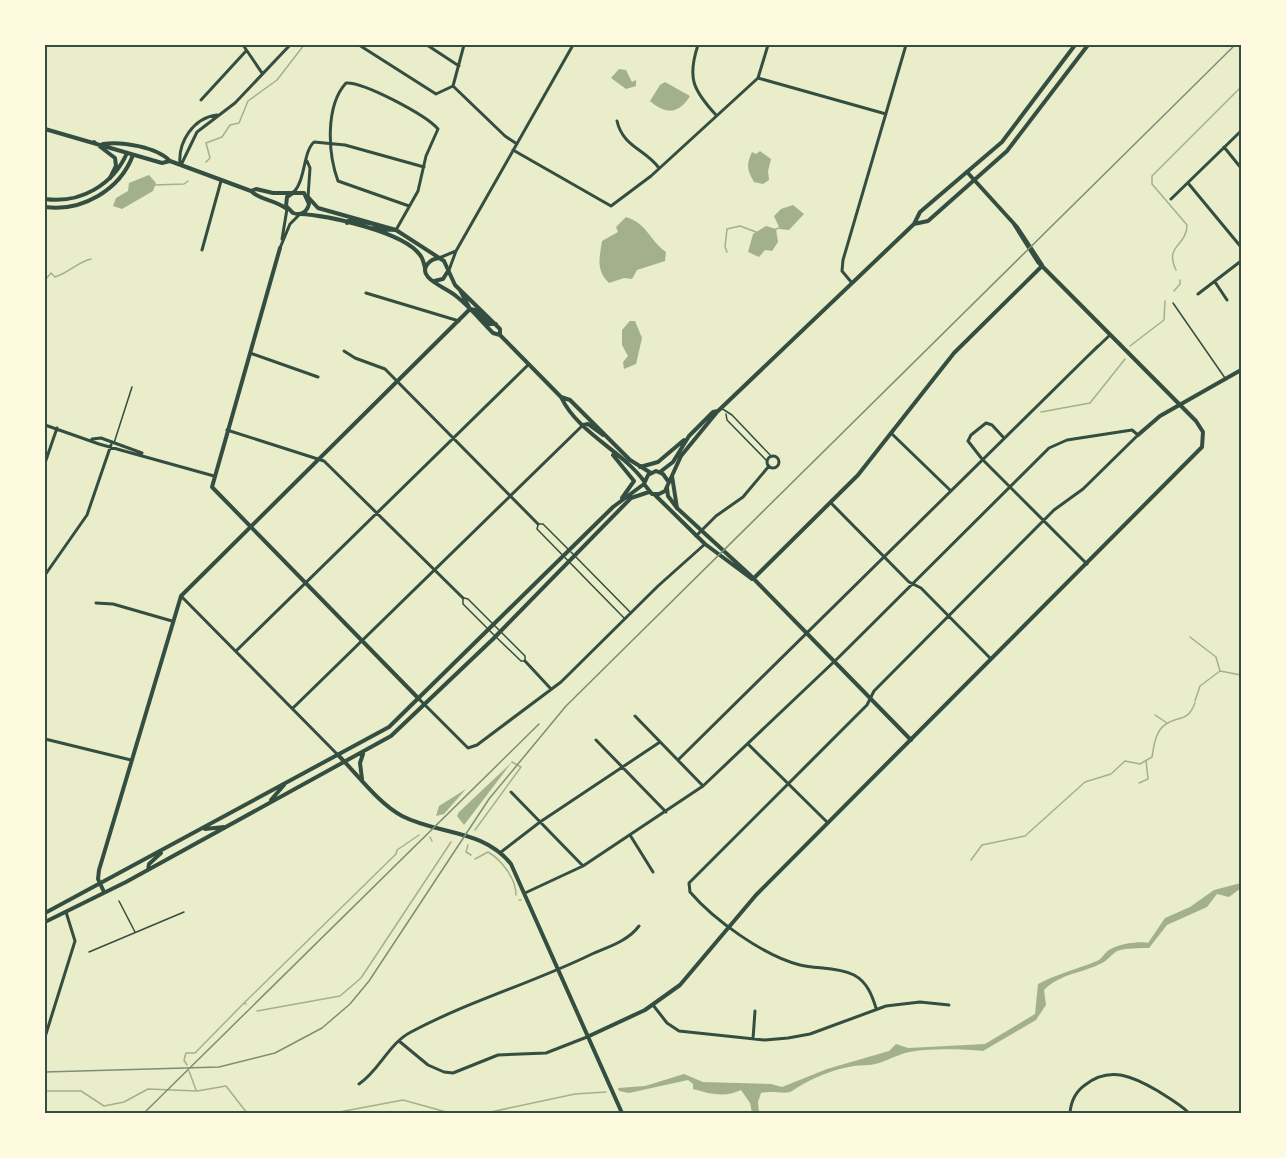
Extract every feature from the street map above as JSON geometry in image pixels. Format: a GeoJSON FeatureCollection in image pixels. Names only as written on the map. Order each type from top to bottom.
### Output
{"type":"FeatureCollection","features":[{"type":"Feature","properties":{"kind":"main road"},"geometry":{"type":"LineString","coordinates":[[911,740],[753,579],[677,508],[668,496],[668,481],[686,450],[719,410],[914,224],[920,212],[1009,133],[1075,45]]}},
{"type":"Feature","properties":{"kind":"main road"},"geometry":{"type":"LineString","coordinates":[[914,224],[928,221],[1017,141],[1088,45]]}},
{"type":"Feature","properties":{"kind":"main road"},"geometry":{"type":"LineString","coordinates":[[45,129],[162,163],[170,161]]}},
{"type":"Feature","properties":{"kind":"main road"},"geometry":{"type":"LineString","coordinates":[[93,142],[115,158],[116,166],[110,178]]}},
{"type":"Feature","properties":{"kind":"main road"},"geometry":{"type":"LineString","coordinates":[[102,144],[113,142],[164,155],[170,161],[251,191],[256,197],[278,201],[293,213],[367,228],[397,239],[418,252],[426,271],[433,280],[470,309],[493,333],[500,335],[561,397],[583,425],[644,483],[649,492],[656,495],[705,544],[753,579]]}},
{"type":"Feature","properties":{"kind":"main road"},"geometry":{"type":"LineString","coordinates":[[45,199],[66,199],[83,195],[110,178],[120,168],[130,146]]}},
{"type":"Feature","properties":{"kind":"main road"},"geometry":{"type":"LineString","coordinates":[[45,207],[68,207],[102,194],[121,177],[136,147]]}},
{"type":"Feature","properties":{"kind":"main road"},"geometry":{"type":"LineString","coordinates":[[587,1037],[653,1005],[689,975],[729,925],[828,823],[1202,447],[1204,436],[1201,427],[1042,266],[1014,224],[966,172]]}},
{"type":"Feature","properties":{"kind":"main road"},"geometry":{"type":"LineString","coordinates":[[251,191],[256,189],[273,193],[304,193],[318,208],[396,230],[446,263],[470,309],[475,310],[490,324],[496,324]]}},
{"type":"Feature","properties":{"kind":"main road"},"geometry":{"type":"LineString","coordinates":[[287,209],[286,200],[294,192]]}},
{"type":"Feature","properties":{"kind":"main road"},"geometry":{"type":"LineString","coordinates":[[300,214],[308,209],[308,197]]}},
{"type":"Feature","properties":{"kind":"main road"},"geometry":{"type":"LineString","coordinates":[[347,223],[350,219],[384,225]]}},
{"type":"Feature","properties":{"kind":"main road"},"geometry":{"type":"LineString","coordinates":[[367,228],[396,230]]}},
{"type":"Feature","properties":{"kind":"main road"},"geometry":{"type":"LineString","coordinates":[[280,248],[214,476],[214,489],[419,699]]}},
{"type":"Feature","properties":{"kind":"main road"},"geometry":{"type":"LineString","coordinates":[[426,271],[429,261],[440,258]]}},
{"type":"Feature","properties":{"kind":"main road"},"geometry":{"type":"LineString","coordinates":[[753,579],[869,463],[954,353],[1042,266]]}},
{"type":"Feature","properties":{"kind":"main road"},"geometry":{"type":"LineString","coordinates":[[433,280],[443,279],[448,270]]}},
{"type":"Feature","properties":{"kind":"main road"},"geometry":{"type":"LineString","coordinates":[[459,288],[500,328],[500,335]]}},
{"type":"Feature","properties":{"kind":"main road"},"geometry":{"type":"LineString","coordinates":[[104,892],[100,885],[99,870],[181,596],[470,309]]}},
{"type":"Feature","properties":{"kind":"main road"},"geometry":{"type":"LineString","coordinates":[[1138,435],[1180,404],[1241,370]]}},
{"type":"Feature","properties":{"kind":"main road"},"geometry":{"type":"LineString","coordinates":[[561,397],[570,400],[639,467],[651,473],[660,472],[673,462],[688,438]]}},
{"type":"Feature","properties":{"kind":"main road"},"geometry":{"type":"LineString","coordinates":[[639,467],[658,462],[688,438],[713,412],[719,410]]}},
{"type":"Feature","properties":{"kind":"main road"},"geometry":{"type":"LineString","coordinates":[[583,425],[588,424],[606,436]]}},
{"type":"Feature","properties":{"kind":"main road"},"geometry":{"type":"LineString","coordinates":[[45,914],[389,726],[613,507],[634,481],[611,452]]}},
{"type":"Feature","properties":{"kind":"main road"},"geometry":{"type":"LineString","coordinates":[[660,472],[668,481]]}},
{"type":"Feature","properties":{"kind":"main road"},"geometry":{"type":"LineString","coordinates":[[613,507],[644,483],[651,473]]}},
{"type":"Feature","properties":{"kind":"main road"},"geometry":{"type":"LineString","coordinates":[[672,474],[677,508]]}},
{"type":"Feature","properties":{"kind":"main road"},"geometry":{"type":"LineString","coordinates":[[656,495],[667,488]]}},
{"type":"Feature","properties":{"kind":"main road"},"geometry":{"type":"LineString","coordinates":[[45,922],[148,870],[391,736],[426,705],[631,498],[649,492]]}},
{"type":"Feature","properties":{"kind":"main road"},"geometry":{"type":"LineString","coordinates":[[362,779],[360,763],[363,753]]}},
{"type":"Feature","properties":{"kind":"main road"},"geometry":{"type":"LineString","coordinates":[[338,755],[401,815],[480,840],[501,852],[511,864],[622,1113]]}},
{"type":"Feature","properties":{"kind":"main road"},"geometry":{"type":"LineString","coordinates":[[269,803],[284,785]]}},
{"type":"Feature","properties":{"kind":"main road"},"geometry":{"type":"LineString","coordinates":[[204,829],[225,827]]}},
{"type":"Feature","properties":{"kind":"main road"},"geometry":{"type":"LineString","coordinates":[[148,870],[149,864],[166,849]]}},
{"type":"Feature","properties":{"kind":"street"},"geometry":{"type":"LineString","coordinates":[[243,45],[262,73]]}},
{"type":"Feature","properties":{"kind":"street"},"geometry":{"type":"LineString","coordinates":[[359,45],[365,46],[436,94],[453,86],[464,45]]}},
{"type":"Feature","properties":{"kind":"street"},"geometry":{"type":"LineString","coordinates":[[427,45],[459,66]]}},
{"type":"Feature","properties":{"kind":"street"},"geometry":{"type":"LineString","coordinates":[[448,270],[456,251],[573,45]]}},
{"type":"Feature","properties":{"kind":"street"},"geometry":{"type":"LineString","coordinates":[[698,45],[692,70],[693,83],[697,93],[716,115]]}},
{"type":"Feature","properties":{"kind":"street"},"geometry":{"type":"LineString","coordinates":[[513,150],[610,206],[659,168],[758,78],[768,45]]}},
{"type":"Feature","properties":{"kind":"street"},"geometry":{"type":"LineString","coordinates":[[852,283],[842,271],[843,260],[906,45]]}},
{"type":"Feature","properties":{"kind":"street"},"geometry":{"type":"LineString","coordinates":[[181,165],[192,138],[235,103],[288,46]]}},
{"type":"Feature","properties":{"kind":"street"},"geometry":{"type":"LineString","coordinates":[[201,100],[246,51]]}},
{"type":"Feature","properties":{"kind":"street"},"geometry":{"type":"LineString","coordinates":[[758,78],[886,114]]}},
{"type":"Feature","properties":{"kind":"street"},"geometry":{"type":"LineString","coordinates":[[396,230],[409,206],[420,185],[437,132],[436,127],[410,110],[353,83],[346,83],[341,88],[331,119],[331,142],[338,181],[409,206]]}},
{"type":"Feature","properties":{"kind":"street"},"geometry":{"type":"LineString","coordinates":[[453,86],[505,136],[517,144]]}},
{"type":"Feature","properties":{"kind":"street"},"geometry":{"type":"LineString","coordinates":[[181,165],[180,154],[190,131],[207,116],[219,114]]}},
{"type":"Feature","properties":{"kind":"street"},"geometry":{"type":"LineString","coordinates":[[617,121],[628,144],[659,168]]}},
{"type":"Feature","properties":{"kind":"street"},"geometry":{"type":"LineString","coordinates":[[1172,199],[1241,131]]}},
{"type":"Feature","properties":{"kind":"street"},"geometry":{"type":"LineString","coordinates":[[294,192],[302,182],[311,144],[331,142],[424,167]]}},
{"type":"Feature","properties":{"kind":"street"},"geometry":{"type":"LineString","coordinates":[[1224,147],[1241,168]]}},
{"type":"Feature","properties":{"kind":"street"},"geometry":{"type":"LineString","coordinates":[[307,161],[310,168],[308,197]]}},
{"type":"Feature","properties":{"kind":"street"},"geometry":{"type":"LineString","coordinates":[[202,249],[221,181]]}},
{"type":"Feature","properties":{"kind":"street"},"geometry":{"type":"LineString","coordinates":[[1188,183],[1241,247]]}},
{"type":"Feature","properties":{"kind":"street"},"geometry":{"type":"LineString","coordinates":[[280,248],[287,209]]}},
{"type":"Feature","properties":{"kind":"street"},"geometry":{"type":"LineString","coordinates":[[280,248],[290,224],[300,214]]}},
{"type":"Feature","properties":{"kind":"street"},"geometry":{"type":"LineString","coordinates":[[440,258],[456,251]]}},
{"type":"Feature","properties":{"kind":"street"},"geometry":{"type":"LineString","coordinates":[[1198,294],[1241,261]]}},
{"type":"Feature","properties":{"kind":"street"},"geometry":{"type":"LineString","coordinates":[[1215,282],[1227,300]]}},
{"type":"Feature","properties":{"kind":"street"},"geometry":{"type":"LineString","coordinates":[[366,293],[459,321]]}},
{"type":"Feature","properties":{"kind":"street"},"geometry":{"type":"LineString","coordinates":[[678,760],[1110,335]]}},
{"type":"Feature","properties":{"kind":"street"},"geometry":{"type":"LineString","coordinates":[[344,351],[355,358],[381,366],[398,381],[538,524]]}},
{"type":"Feature","properties":{"kind":"street"},"geometry":{"type":"LineString","coordinates":[[250,352],[318,377]]}},
{"type":"Feature","properties":{"kind":"street"},"geometry":{"type":"LineString","coordinates":[[237,651],[529,364]]}},
{"type":"Feature","properties":{"kind":"street"},"geometry":{"type":"LineString","coordinates":[[1004,438],[988,423],[976,430],[968,441],[982,459],[1087,564]]}},
{"type":"Feature","properties":{"kind":"street"},"geometry":{"type":"LineString","coordinates":[[45,425],[214,476]]}},
{"type":"Feature","properties":{"kind":"street"},"geometry":{"type":"LineString","coordinates":[[293,708],[583,425]]}},
{"type":"Feature","properties":{"kind":"street"},"geometry":{"type":"LineString","coordinates":[[45,463],[57,428]]}},
{"type":"Feature","properties":{"kind":"street"},"geometry":{"type":"LineString","coordinates":[[227,430],[320,458],[335,468],[463,598]]}},
{"type":"Feature","properties":{"kind":"street"},"geometry":{"type":"LineString","coordinates":[[525,893],[584,866],[703,786],[749,745],[914,584],[1045,451],[1062,441],[1131,430],[1138,435],[1083,489],[1064,501],[1043,520],[947,615],[874,691],[867,705],[692,879],[688,888],[693,896],[729,925],[761,948],[783,960],[854,975],[867,987],[876,1008]]}},
{"type":"Feature","properties":{"kind":"street"},"geometry":{"type":"LineString","coordinates":[[891,433],[951,492]]}},
{"type":"Feature","properties":{"kind":"street"},"geometry":{"type":"LineString","coordinates":[[45,575],[87,515],[112,445]]}},
{"type":"Feature","properties":{"kind":"street"},"geometry":{"type":"LineString","coordinates":[[772,457],[778,459],[778,465],[775,468],[769,466],[767,461],[772,457]]}},
{"type":"Feature","properties":{"kind":"street"},"geometry":{"type":"LineString","coordinates":[[696,536],[716,516],[747,494],[769,466]]}},
{"type":"Feature","properties":{"kind":"street"},"geometry":{"type":"LineString","coordinates":[[831,502],[884,557],[991,659]]}},
{"type":"Feature","properties":{"kind":"street"},"geometry":{"type":"LineString","coordinates":[[419,699],[468,748],[510,722],[551,689],[705,544]]}},
{"type":"Feature","properties":{"kind":"street"},"geometry":{"type":"LineString","coordinates":[[181,596],[338,755]]}},
{"type":"Feature","properties":{"kind":"street"},"geometry":{"type":"LineString","coordinates":[[96,603],[113,604],[172,621]]}},
{"type":"Feature","properties":{"kind":"street"},"geometry":{"type":"LineString","coordinates":[[525,661],[551,689]]}},
{"type":"Feature","properties":{"kind":"street"},"geometry":{"type":"LineString","coordinates":[[635,716],[703,786]]}},
{"type":"Feature","properties":{"kind":"street"},"geometry":{"type":"LineString","coordinates":[[45,739],[131,760]]}},
{"type":"Feature","properties":{"kind":"street"},"geometry":{"type":"LineString","coordinates":[[596,740],[666,812]]}},
{"type":"Feature","properties":{"kind":"street"},"geometry":{"type":"LineString","coordinates":[[501,852],[540,822],[660,742]]}},
{"type":"Feature","properties":{"kind":"street"},"geometry":{"type":"LineString","coordinates":[[749,745],[828,823]]}},
{"type":"Feature","properties":{"kind":"street"},"geometry":{"type":"LineString","coordinates":[[511,792],[584,866]]}},
{"type":"Feature","properties":{"kind":"street"},"geometry":{"type":"LineString","coordinates":[[630,835],[653,872]]}},
{"type":"Feature","properties":{"kind":"street"},"geometry":{"type":"LineString","coordinates":[[45,1037],[75,941],[66,912]]}},
{"type":"Feature","properties":{"kind":"street"},"geometry":{"type":"LineString","coordinates":[[360,1084],[370,1076],[399,1041],[410,1033],[503,989],[558,971],[628,937],[639,926]]}},
{"type":"Feature","properties":{"kind":"street"},"geometry":{"type":"LineString","coordinates":[[653,1005],[667,1023],[679,1031],[753,1039],[800,1036],[876,1008],[910,1003],[949,1005]]}},
{"type":"Feature","properties":{"kind":"street"},"geometry":{"type":"LineString","coordinates":[[753,1039],[755,1011]]}},
{"type":"Feature","properties":{"kind":"street"},"geometry":{"type":"LineString","coordinates":[[399,1041],[428,1065],[453,1073],[498,1055],[546,1053],[587,1037]]}},
{"type":"Feature","properties":{"kind":"street"},"geometry":{"type":"LineString","coordinates":[[1070,1113],[1074,1097],[1081,1087],[1098,1077],[1117,1074],[1139,1080],[1189,1113]]}},
{"type":"Feature","properties":{"kind":"lane"},"geometry":{"type":"LineString","coordinates":[[1173,303],[1225,378]]}},
{"type":"Feature","properties":{"kind":"lane"},"geometry":{"type":"LineString","coordinates":[[112,445],[132,387]]}},
{"type":"Feature","properties":{"kind":"lane"},"geometry":{"type":"LineString","coordinates":[[719,410],[732,415],[772,457]]}},
{"type":"Feature","properties":{"kind":"lane"},"geometry":{"type":"LineString","coordinates":[[726,413],[727,420],[767,461]]}},
{"type":"Feature","properties":{"kind":"lane"},"geometry":{"type":"LineString","coordinates":[[626,619],[537,529],[538,524],[543,524],[631,614]]}},
{"type":"Feature","properties":{"kind":"lane"},"geometry":{"type":"LineString","coordinates":[[463,598],[468,599],[494,625],[525,656],[525,661],[521,661],[463,604],[463,598]]}},
{"type":"Feature","properties":{"kind":"lane"},"geometry":{"type":"LineString","coordinates":[[119,901],[135,932]]}},
{"type":"Feature","properties":{"kind":"lane"},"geometry":{"type":"LineString","coordinates":[[89,952],[184,912]]}},
{"type":"Feature","properties":{"kind":"shaded area"},"geometry":{"type":"Polygon","coordinates":[[[619,69],[626,70],[632,82],[636,80],[636,86],[626,89],[611,78],[619,69]]]}},
{"type":"Feature","properties":{"kind":"shaded area"},"geometry":{"type":"Polygon","coordinates":[[[665,82],[690,96],[677,109],[661,109],[650,101],[660,85],[665,82]]]}},
{"type":"Feature","properties":{"kind":"shaded area"},"geometry":{"type":"Polygon","coordinates":[[[760,151],[771,159],[768,171],[769,180],[763,184],[754,182],[748,167],[752,152],[756,154],[760,151]]]}},
{"type":"Feature","properties":{"kind":"shaded area"},"geometry":{"type":"Polygon","coordinates":[[[149,175],[156,183],[153,191],[122,209],[113,206],[116,198],[128,191],[129,183],[149,175]]]}},
{"type":"Feature","properties":{"kind":"shaded area"},"geometry":{"type":"Polygon","coordinates":[[[793,205],[804,214],[789,230],[780,229],[774,216],[781,209],[793,205]]]}},
{"type":"Feature","properties":{"kind":"shaded area"},"geometry":{"type":"Polygon","coordinates":[[[626,217],[644,228],[666,252],[665,261],[637,270],[632,279],[624,278],[609,283],[600,268],[602,241],[618,232],[616,227],[626,217]]]}},
{"type":"Feature","properties":{"kind":"shaded area"},"geometry":{"type":"Polygon","coordinates":[[[766,226],[776,229],[778,242],[772,251],[765,250],[759,257],[748,252],[753,234],[766,226]]]}},
{"type":"Feature","properties":{"kind":"shaded area"},"geometry":{"type":"Polygon","coordinates":[[[630,321],[635,321],[642,338],[636,364],[624,369],[623,362],[628,356],[622,345],[622,330],[630,321]]]}},
{"type":"Feature","properties":{"kind":"shaded area"},"geometry":{"type":"Polygon","coordinates":[[[512,762],[464,825],[457,816],[459,812],[512,762]]]}},
{"type":"Feature","properties":{"kind":"shaded area"},"geometry":{"type":"Polygon","coordinates":[[[466,789],[444,814],[436,816],[439,806],[466,789]]]}},
{"type":"Feature","properties":{"kind":"shaded area"},"geometry":{"type":"Polygon","coordinates":[[[1241,883],[1241,888],[1229,897],[1217,894],[1207,907],[1167,925],[1149,948],[1117,951],[1102,963],[1057,980],[1044,990],[1046,1005],[1036,1020],[983,1051],[944,1049],[913,1051],[873,1065],[839,1069],[819,1076],[790,1092],[761,1093],[758,1102],[759,1113],[752,1113],[750,1103],[741,1090],[723,1095],[711,1094],[693,1089],[693,1084],[688,1080],[629,1093],[619,1091],[618,1088],[645,1086],[684,1074],[703,1082],[771,1084],[782,1087],[827,1069],[889,1051],[896,1044],[908,1048],[985,1044],[1035,1014],[1038,984],[1097,961],[1115,947],[1129,943],[1148,943],[1165,918],[1190,907],[1214,890],[1241,883]]]}},
{"type":"Feature","properties":{"kind":"waterway"},"geometry":{"type":"LineString","coordinates":[[206,162],[210,158],[206,143],[222,137],[230,125],[239,123],[248,101],[277,80],[304,45]]}},
{"type":"Feature","properties":{"kind":"waterway"},"geometry":{"type":"LineString","coordinates":[[1176,270],[1173,262],[1174,250],[1184,237],[1187,225],[1152,184],[1152,176],[1241,87]]}},
{"type":"Feature","properties":{"kind":"waterway"},"geometry":{"type":"LineString","coordinates":[[155,185],[184,184],[188,181]]}},
{"type":"Feature","properties":{"kind":"waterway"},"geometry":{"type":"LineString","coordinates":[[727,252],[725,247],[727,229],[740,226],[756,232]]}},
{"type":"Feature","properties":{"kind":"waterway"},"geometry":{"type":"LineString","coordinates":[[45,280],[51,273],[55,277],[91,259]]}},
{"type":"Feature","properties":{"kind":"waterway"},"geometry":{"type":"LineString","coordinates":[[1174,291],[1180,284],[1180,280]]}},
{"type":"Feature","properties":{"kind":"waterway"},"geometry":{"type":"LineString","coordinates":[[1130,346],[1164,320],[1165,301]]}},
{"type":"Feature","properties":{"kind":"waterway"},"geometry":{"type":"LineString","coordinates":[[1041,412],[1090,403],[1125,359]]}},
{"type":"Feature","properties":{"kind":"waterway"},"geometry":{"type":"LineString","coordinates":[[1190,637],[1216,657],[1220,671]]}},
{"type":"Feature","properties":{"kind":"waterway"},"geometry":{"type":"LineString","coordinates":[[1195,701],[1200,686],[1220,671],[1241,675]]}},
{"type":"Feature","properties":{"kind":"waterway"},"geometry":{"type":"LineString","coordinates":[[1112,773],[1125,761],[1140,764],[1152,757],[1156,739],[1162,727],[1186,716],[1195,703]]}},
{"type":"Feature","properties":{"kind":"waterway"},"geometry":{"type":"LineString","coordinates":[[1155,715],[1167,723]]}},
{"type":"Feature","properties":{"kind":"waterway"},"geometry":{"type":"LineString","coordinates":[[1139,783],[1148,779],[1146,760]]}},
{"type":"Feature","properties":{"kind":"waterway"},"geometry":{"type":"LineString","coordinates":[[475,830],[521,767],[512,762]]}},
{"type":"Feature","properties":{"kind":"waterway"},"geometry":{"type":"LineString","coordinates":[[971,860],[982,845],[1025,836],[1085,782],[1111,774]]}},
{"type":"Feature","properties":{"kind":"waterway"},"geometry":{"type":"LineString","coordinates":[[244,1003],[396,854],[397,850],[419,835]]}},
{"type":"Feature","properties":{"kind":"waterway"},"geometry":{"type":"LineString","coordinates":[[430,837],[432,841]]}},
{"type":"Feature","properties":{"kind":"waterway"},"geometry":{"type":"LineString","coordinates":[[257,1011],[340,996],[361,978],[451,842]]}},
{"type":"Feature","properties":{"kind":"waterway"},"geometry":{"type":"LineString","coordinates":[[468,845],[466,852],[471,855]]}},
{"type":"Feature","properties":{"kind":"waterway"},"geometry":{"type":"LineString","coordinates":[[475,859],[488,852],[498,860],[511,876],[516,895]]}},
{"type":"Feature","properties":{"kind":"waterway"},"geometry":{"type":"LineString","coordinates":[[187,1065],[184,1060],[186,1053],[195,1053],[244,1003],[246,1004]]}},
{"type":"Feature","properties":{"kind":"waterway"},"geometry":{"type":"LineString","coordinates":[[189,1071],[196,1090]]}},
{"type":"Feature","properties":{"kind":"waterway"},"geometry":{"type":"LineString","coordinates":[[45,1091],[81,1091],[104,1106],[124,1102],[148,1089],[197,1091],[226,1086],[247,1113]]}},
{"type":"Feature","properties":{"kind":"waterway"},"geometry":{"type":"LineString","coordinates":[[486,1113],[575,1094],[606,1092]]}},
{"type":"Feature","properties":{"kind":"waterway"},"geometry":{"type":"LineString","coordinates":[[334,1113],[403,1100],[450,1113]]}},
{"type":"Feature","properties":{"kind":"railway"},"geometry":{"type":"LineString","coordinates":[[45,1072],[219,1067],[275,1053],[322,1028],[350,1004],[369,981],[489,799],[566,706],[1235,45]]}},
{"type":"Feature","properties":{"kind":"railway"},"geometry":{"type":"LineString","coordinates":[[144,1113],[539,724]]}}]}
